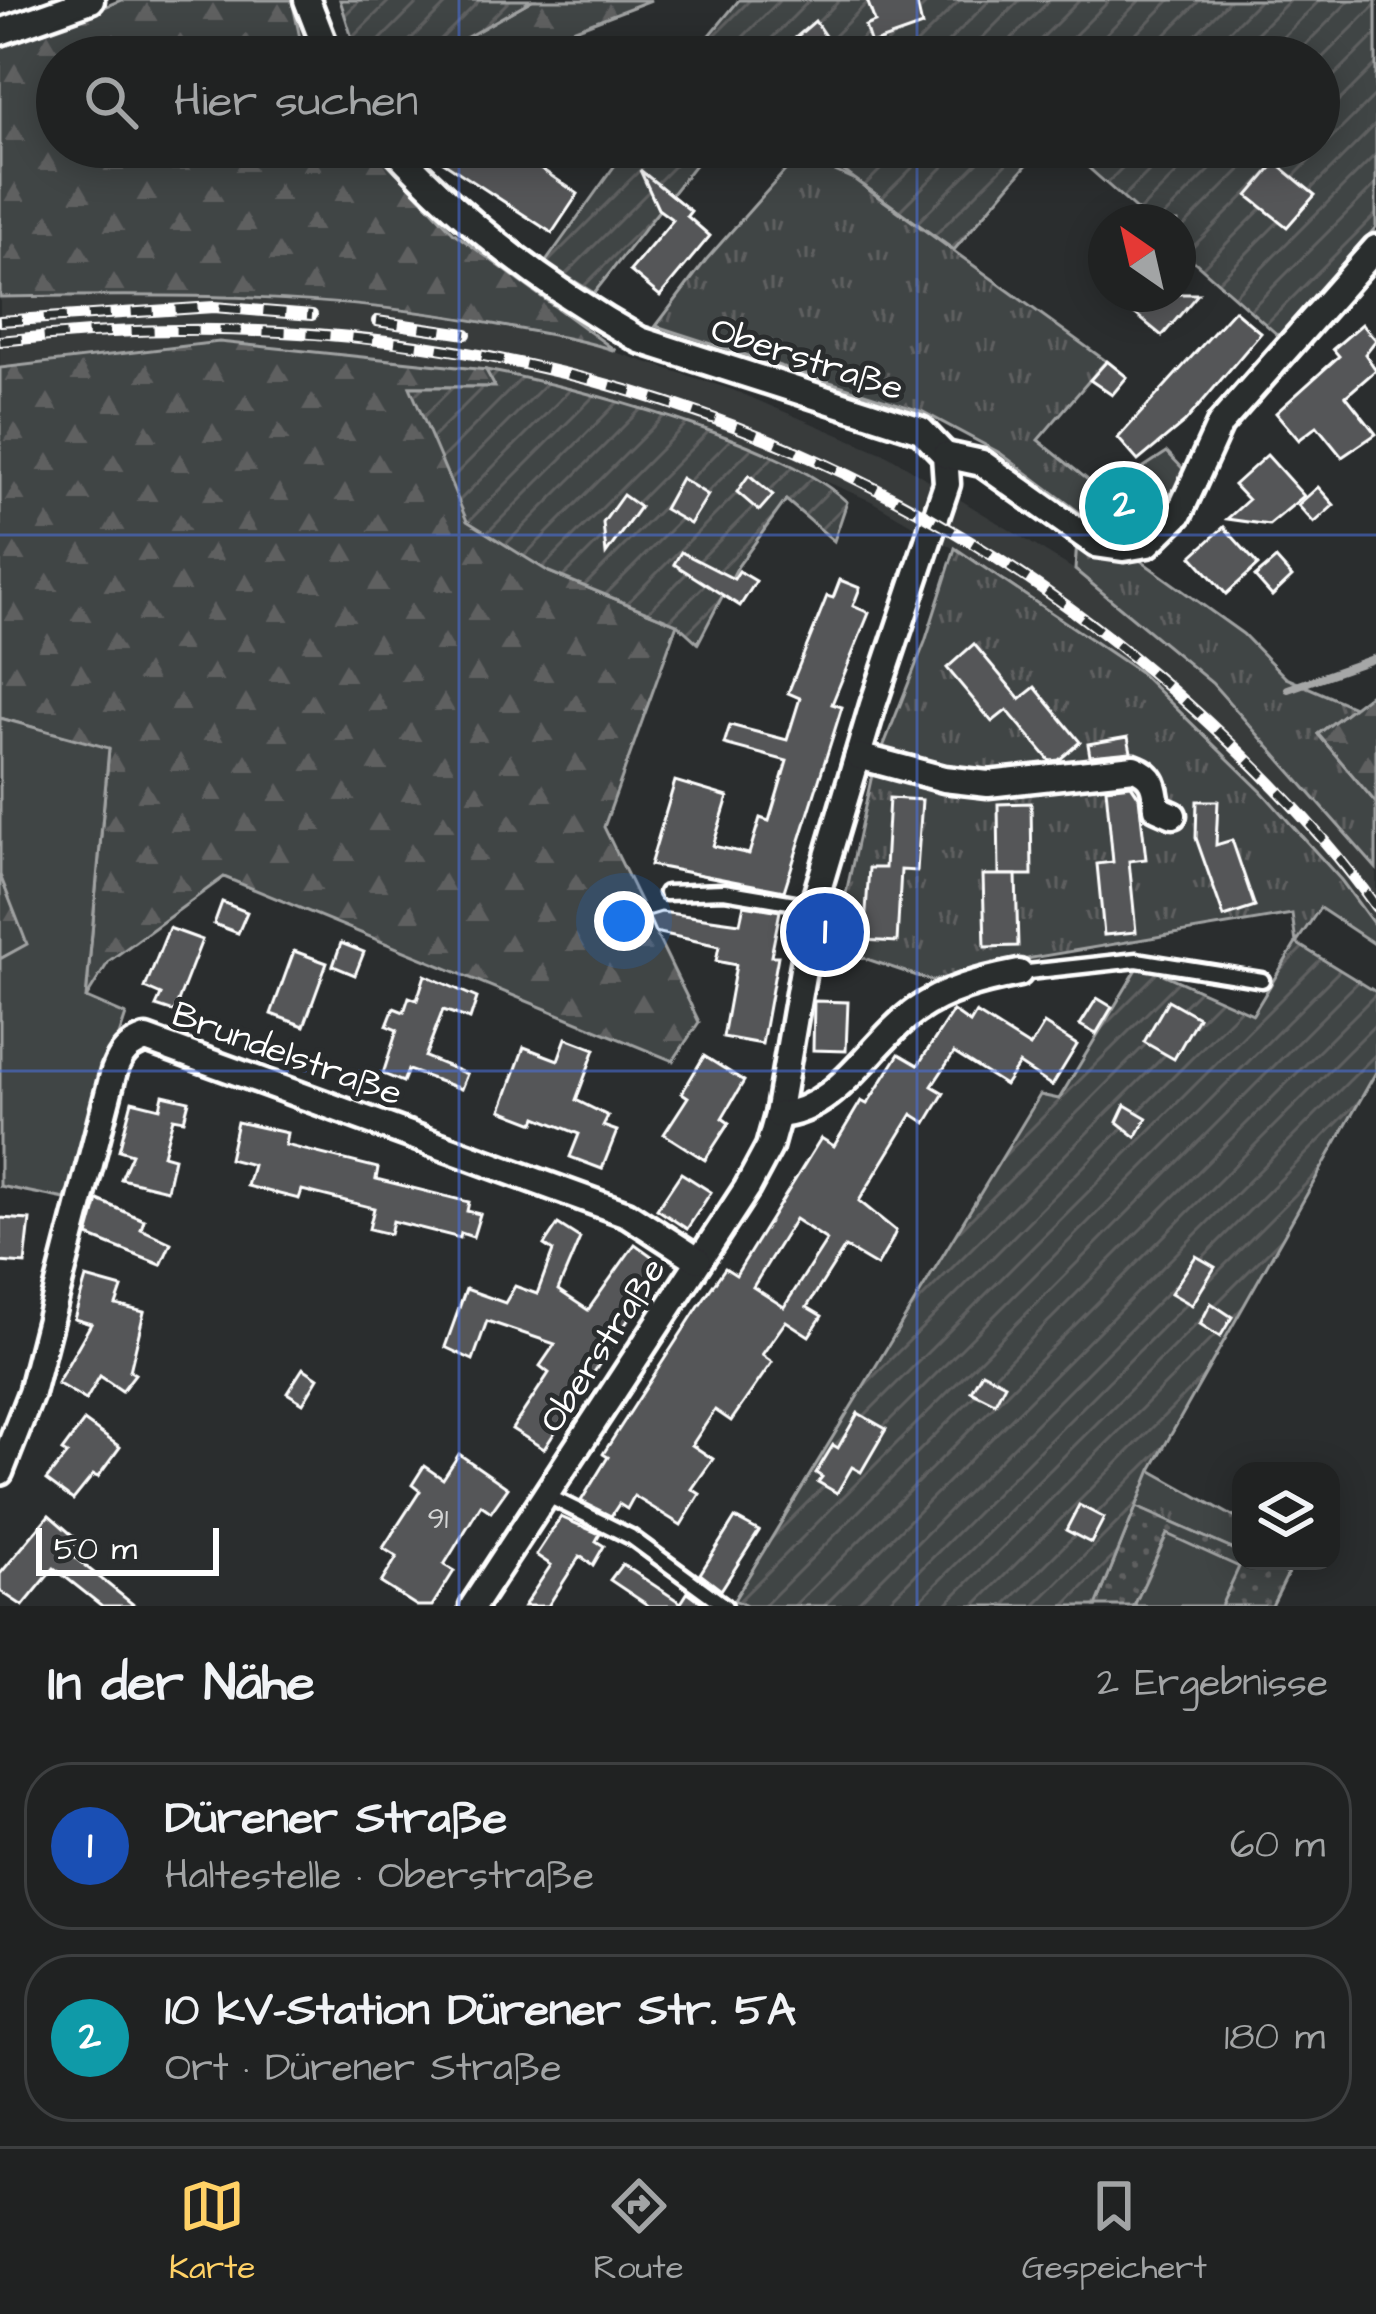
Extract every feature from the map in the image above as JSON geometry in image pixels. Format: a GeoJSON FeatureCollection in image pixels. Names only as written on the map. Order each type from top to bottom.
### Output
{"type":"FeatureCollection","features":[{"type":"Feature","properties":{"kind":"street"},"geometry":{"type":"LineString","coordinates":[[0,32],[92,0]]}},
{"type":"Feature","properties":{"kind":"street"},"geometry":{"type":"LineString","coordinates":[[307,0],[321,36]]}},
{"type":"Feature","properties":{"kind":"street","name":"Oberstraße"},"geometry":{"type":"LineString","coordinates":[[413,168],[488,237],[640,340],[921,430],[945,455],[947,484],[814,906],[778,1115],[760,1166],[473,1606]]}},
{"type":"Feature","properties":{"kind":"street"},"geometry":{"type":"LineString","coordinates":[[945,455],[982,463],[1096,544],[1124,548],[1148,544],[1179,514],[1220,424],[1376,248]]}},
{"type":"Feature","properties":{"kind":"street"},"geometry":{"type":"LineString","coordinates":[[858,756],[944,779],[988,784],[1134,768],[1155,785],[1157,808],[1173,815]]}},
{"type":"Feature","properties":{"kind":"street"},"geometry":{"type":"LineString","coordinates":[[778,1115],[798,1114],[819,1104],[912,1013],[939,997],[1019,973]]}},
{"type":"Feature","properties":{"kind":"street","name":"Brundelstraße"},"geometry":{"type":"LineString","coordinates":[[0,1472],[31,1393],[114,1071],[120,1056],[146,1039],[627,1214],[698,1260]]}},
{"type":"Feature","properties":{"kind":"lane"},"geometry":{"type":"LineString","coordinates":[[666,892],[724,891],[814,906]]}},
{"type":"Feature","properties":{"kind":"lane"},"geometry":{"type":"LineString","coordinates":[[1019,973],[1137,960],[1262,980]]}},
{"type":"Feature","properties":{"kind":"lane"},"geometry":{"type":"LineString","coordinates":[[546,1495],[631,1537],[725,1606]]}},
{"type":"Feature","properties":{"kind":"shaded area"},"geometry":{"type":"Polygon","coordinates":[[[276,296],[423,311],[565,336],[733,390],[889,456],[1075,570],[1212,683],[1376,868],[1376,927],[1262,792],[1138,671],[998,574],[871,501],[672,420],[603,397],[486,370],[219,342],[0,368],[0,297],[276,296]]]}},
{"type":"Feature","properties":{"kind":"green space"},"geometry":{"type":"Polygon","coordinates":[[[121,0],[292,0],[300,36],[36,36],[36,168],[393,168],[454,233],[616,351],[435,314],[312,301],[0,297],[0,44],[47,31],[121,0]]]}},
{"type":"Feature","properties":{"kind":"green space"},"geometry":{"type":"Polygon","coordinates":[[[340,0],[532,0],[469,36],[351,36],[340,0]]]}},
{"type":"Feature","properties":{"kind":"green space"},"geometry":{"type":"Polygon","coordinates":[[[532,0],[651,0],[557,36],[469,36],[532,0]]]}},
{"type":"Feature","properties":{"kind":"green space"},"geometry":{"type":"Polygon","coordinates":[[[739,0],[1376,0],[1376,227],[1280,337],[1196,263],[1196,204],[1130,204],[1089,168],[1340,168],[1340,36],[709,36],[739,0]]]}},
{"type":"Feature","properties":{"kind":"green space"},"geometry":{"type":"Polygon","coordinates":[[[613,168],[692,168],[594,293],[545,263],[613,168]]]}},
{"type":"Feature","properties":{"kind":"green space"},"geometry":{"type":"Polygon","coordinates":[[[787,168],[828,168],[855,180],[1106,361],[1038,440],[1104,493],[1167,452],[1187,473],[1137,533],[1141,561],[1243,634],[1286,678],[1354,707],[1318,734],[1376,803],[1376,868],[1212,683],[1075,570],[1079,512],[1000,453],[923,412],[656,326],[706,260],[787,168]]]}},
{"type":"Feature","properties":{"kind":"green space"},"geometry":{"type":"Polygon","coordinates":[[[839,168],[1024,168],[954,250],[839,168]]]}},
{"type":"Feature","properties":{"kind":"green space"},"geometry":{"type":"Polygon","coordinates":[[[219,342],[486,370],[496,387],[411,387],[549,572],[677,624],[604,827],[699,1022],[673,1061],[224,877],[109,961],[86,998],[109,749],[0,718],[0,368],[219,342]]]}},
{"type":"Feature","properties":{"kind":"green space"},"geometry":{"type":"Polygon","coordinates":[[[486,370],[676,419],[776,458],[847,502],[834,541],[786,500],[738,566],[698,643],[677,624],[549,572],[467,521],[410,387],[495,387],[486,370]]]}},
{"type":"Feature","properties":{"kind":"green space"},"geometry":{"type":"Polygon","coordinates":[[[955,548],[1138,671],[1262,792],[1341,880],[1376,927],[1376,945],[1320,908],[1296,943],[1292,914],[1032,958],[932,981],[834,948],[872,775],[925,642],[955,548]]]}},
{"type":"Feature","properties":{"kind":"green space"},"geometry":{"type":"Polygon","coordinates":[[[1376,690],[1376,803],[1318,734],[1376,690]]]}},
{"type":"Feature","properties":{"kind":"green space"},"geometry":{"type":"Polygon","coordinates":[[[0,718],[109,748],[86,998],[126,1015],[65,1199],[0,1186],[0,959],[27,944],[0,875],[0,718]]]}},
{"type":"Feature","properties":{"kind":"green space"},"geometry":{"type":"Polygon","coordinates":[[[0,875],[28,944],[0,959],[0,875]]]}},
{"type":"Feature","properties":{"kind":"green space"},"geometry":{"type":"Polygon","coordinates":[[[1296,943],[1376,992],[1376,1072],[1151,1470],[1096,1606],[747,1606],[734,1600],[1040,1095],[1059,1099],[1140,964],[1253,1014],[1296,943]]]}},
{"type":"Feature","properties":{"kind":"green space"},"geometry":{"type":"Polygon","coordinates":[[[1150,1470],[1232,1516],[1232,1549],[1136,1507],[1150,1470]]]}},
{"type":"Feature","properties":{"kind":"green space"},"geometry":{"type":"Polygon","coordinates":[[[1136,1507],[1232,1549],[1232,1570],[1288,1574],[1272,1606],[1096,1606],[1136,1507]]]}},
{"type":"Feature","properties":{"kind":"green space"},"geometry":{"type":"Polygon","coordinates":[[[1167,1534],[1238,1570],[1221,1606],[1134,1606],[1167,1534]]]}},
{"type":"Feature","properties":{"kind":"building"},"geometry":{"type":"Polygon","coordinates":[[[867,0],[916,0],[922,26],[894,36],[868,36],[865,26],[875,22],[867,0]]]}},
{"type":"Feature","properties":{"kind":"building"},"geometry":{"type":"Polygon","coordinates":[[[815,21],[825,36],[798,36],[815,21]]]}},
{"type":"Feature","properties":{"kind":"building"},"geometry":{"type":"Polygon","coordinates":[[[452,168],[540,168],[578,194],[552,233],[452,168]]]}},
{"type":"Feature","properties":{"kind":"building"},"geometry":{"type":"Polygon","coordinates":[[[1272,168],[1282,168],[1315,195],[1287,227],[1248,196],[1272,168]]]}},
{"type":"Feature","properties":{"kind":"building"},"geometry":{"type":"Polygon","coordinates":[[[640,170],[691,211],[687,216],[710,236],[660,296],[630,271],[673,220],[658,209],[640,170]]]}},
{"type":"Feature","properties":{"kind":"building"},"geometry":{"type":"Polygon","coordinates":[[[1234,310],[1261,333],[1185,422],[1138,461],[1118,438],[1234,310]]]}},
{"type":"Feature","properties":{"kind":"building"},"geometry":{"type":"Polygon","coordinates":[[[1133,312],[1183,312],[1162,336],[1133,312]]]}},
{"type":"Feature","properties":{"kind":"building"},"geometry":{"type":"Polygon","coordinates":[[[1362,324],[1376,340],[1365,354],[1376,370],[1346,396],[1376,434],[1342,457],[1317,426],[1299,440],[1276,413],[1339,356],[1333,349],[1362,324]]]}},
{"type":"Feature","properties":{"kind":"building"},"geometry":{"type":"Polygon","coordinates":[[[1107,361],[1127,377],[1112,395],[1090,380],[1107,361]]]}},
{"type":"Feature","properties":{"kind":"building"},"geometry":{"type":"Polygon","coordinates":[[[1267,455],[1304,496],[1269,525],[1227,519],[1248,500],[1234,485],[1267,455]]]}},
{"type":"Feature","properties":{"kind":"building"},"geometry":{"type":"Polygon","coordinates":[[[749,475],[773,495],[759,511],[737,492],[749,475]]]}},
{"type":"Feature","properties":{"kind":"building"},"geometry":{"type":"Polygon","coordinates":[[[681,478],[708,495],[690,524],[664,509],[681,478]]]}},
{"type":"Feature","properties":{"kind":"building"},"geometry":{"type":"Polygon","coordinates":[[[1318,487],[1334,505],[1314,523],[1298,505],[1318,487]]]}},
{"type":"Feature","properties":{"kind":"building"},"geometry":{"type":"Polygon","coordinates":[[[623,495],[640,507],[606,554],[603,523],[623,495]]]}},
{"type":"Feature","properties":{"kind":"building"},"geometry":{"type":"Polygon","coordinates":[[[1224,527],[1258,565],[1226,594],[1192,556],[1224,527]]]}},
{"type":"Feature","properties":{"kind":"building"},"geometry":{"type":"Polygon","coordinates":[[[681,552],[734,579],[739,571],[756,581],[740,606],[674,564],[681,552]]]}},
{"type":"Feature","properties":{"kind":"building"},"geometry":{"type":"Polygon","coordinates":[[[1276,559],[1292,577],[1272,596],[1255,577],[1276,559]]]}},
{"type":"Feature","properties":{"kind":"building"},"geometry":{"type":"Polygon","coordinates":[[[840,580],[860,588],[853,606],[869,613],[832,704],[842,707],[784,891],[650,865],[675,781],[728,797],[713,846],[749,854],[760,818],[769,821],[787,761],[724,744],[730,725],[787,740],[800,698],[788,693],[827,596],[833,598],[840,580]]]}},
{"type":"Feature","properties":{"kind":"building"},"geometry":{"type":"Polygon","coordinates":[[[974,644],[1020,699],[1035,687],[1080,742],[1059,760],[1050,761],[1007,710],[992,722],[947,668],[974,644]]]}},
{"type":"Feature","properties":{"kind":"building"},"geometry":{"type":"Polygon","coordinates":[[[1128,737],[1131,752],[1090,756],[1088,744],[1128,737]]]}},
{"type":"Feature","properties":{"kind":"building"},"geometry":{"type":"Polygon","coordinates":[[[1131,785],[1139,797],[1146,859],[1129,861],[1136,932],[1104,935],[1097,864],[1113,862],[1106,788],[1131,785]]]}},
{"type":"Feature","properties":{"kind":"building"},"geometry":{"type":"Polygon","coordinates":[[[889,798],[922,800],[917,871],[901,870],[897,942],[864,940],[869,868],[885,868],[889,798]]]}},
{"type":"Feature","properties":{"kind":"building"},"geometry":{"type":"Polygon","coordinates":[[[1197,801],[1218,801],[1216,845],[1232,840],[1255,907],[1224,917],[1196,838],[1197,801]]]}},
{"type":"Feature","properties":{"kind":"building"},"geometry":{"type":"Polygon","coordinates":[[[1031,803],[1032,875],[999,875],[998,804],[1031,803]]]}},
{"type":"Feature","properties":{"kind":"building"},"geometry":{"type":"Polygon","coordinates":[[[983,875],[1016,875],[1018,946],[985,947],[983,875]]]}},
{"type":"Feature","properties":{"kind":"building"},"geometry":{"type":"Polygon","coordinates":[[[222,902],[247,912],[238,933],[214,924],[222,902]]]}},
{"type":"Feature","properties":{"kind":"building"},"geometry":{"type":"Polygon","coordinates":[[[744,905],[780,911],[771,956],[778,956],[762,1044],[723,1037],[736,965],[716,961],[719,946],[655,932],[648,916],[661,912],[740,923],[744,905]]]}},
{"type":"Feature","properties":{"kind":"building"},"geometry":{"type":"Polygon","coordinates":[[[169,928],[202,940],[174,1012],[156,1006],[161,995],[145,988],[169,928]]]}},
{"type":"Feature","properties":{"kind":"building"},"geometry":{"type":"Polygon","coordinates":[[[341,943],[364,952],[355,975],[333,966],[341,943]]]}},
{"type":"Feature","properties":{"kind":"building"},"geometry":{"type":"Polygon","coordinates":[[[294,951],[327,963],[304,1026],[271,1014],[294,951]]]}},
{"type":"Feature","properties":{"kind":"building"},"geometry":{"type":"Polygon","coordinates":[[[425,975],[477,998],[470,1019],[443,1010],[425,1057],[467,1074],[461,1089],[408,1070],[403,1082],[383,1074],[397,1030],[387,1026],[394,1008],[404,1012],[409,997],[417,1000],[425,975]]]}},
{"type":"Feature","properties":{"kind":"building"},"geometry":{"type":"Polygon","coordinates":[[[1097,998],[1112,1007],[1096,1034],[1080,1025],[1097,998]]]}},
{"type":"Feature","properties":{"kind":"building"},"geometry":{"type":"Polygon","coordinates":[[[1168,1000],[1198,1017],[1174,1059],[1144,1042],[1168,1000]]]}},
{"type":"Feature","properties":{"kind":"building"},"geometry":{"type":"Polygon","coordinates":[[[814,1001],[848,1002],[846,1051],[813,1050],[814,1001]]]}},
{"type":"Feature","properties":{"kind":"building"},"geometry":{"type":"Polygon","coordinates":[[[953,1011],[970,1023],[976,1013],[1030,1047],[1044,1024],[1077,1045],[1052,1086],[1019,1064],[1005,1085],[954,1053],[932,1086],[944,1093],[926,1123],[912,1114],[859,1201],[896,1231],[891,1242],[877,1266],[845,1247],[807,1307],[822,1316],[809,1336],[786,1321],[762,1355],[772,1362],[731,1421],[715,1410],[692,1445],[713,1459],[692,1489],[700,1494],[681,1525],[634,1496],[627,1509],[619,1504],[611,1516],[581,1501],[608,1457],[603,1454],[698,1307],[725,1268],[736,1275],[821,1138],[834,1146],[861,1101],[867,1104],[899,1054],[918,1065],[953,1011]],[[795,1219],[753,1287],[784,1307],[827,1240],[795,1219]]]}},
{"type":"Feature","properties":{"kind":"building"},"geometry":{"type":"Polygon","coordinates":[[[566,1038],[595,1049],[576,1100],[608,1116],[603,1126],[617,1131],[602,1169],[570,1157],[579,1134],[537,1117],[535,1123],[501,1110],[524,1047],[558,1060],[566,1038]]]}},
{"type":"Feature","properties":{"kind":"building"},"geometry":{"type":"Polygon","coordinates":[[[704,1056],[744,1081],[722,1118],[729,1123],[705,1160],[664,1134],[688,1097],[682,1093],[704,1056]]]}},
{"type":"Feature","properties":{"kind":"building"},"geometry":{"type":"Polygon","coordinates":[[[163,1095],[189,1101],[184,1120],[173,1118],[163,1155],[174,1158],[167,1190],[121,1179],[132,1154],[119,1150],[132,1101],[160,1108],[163,1095]]]}},
{"type":"Feature","properties":{"kind":"building"},"geometry":{"type":"Polygon","coordinates":[[[1125,1105],[1147,1118],[1136,1137],[1117,1122],[1125,1105]]]}},
{"type":"Feature","properties":{"kind":"building"},"geometry":{"type":"Polygon","coordinates":[[[237,1122],[287,1133],[285,1145],[378,1168],[376,1179],[469,1202],[467,1211],[480,1214],[473,1237],[393,1221],[390,1234],[369,1229],[374,1208],[302,1190],[299,1199],[247,1186],[253,1165],[229,1159],[237,1122]]]}},
{"type":"Feature","properties":{"kind":"building"},"geometry":{"type":"Polygon","coordinates":[[[681,1173],[711,1192],[687,1229],[657,1209],[681,1173]]]}},
{"type":"Feature","properties":{"kind":"building"},"geometry":{"type":"Polygon","coordinates":[[[98,1200],[144,1220],[141,1229],[171,1243],[161,1265],[88,1236],[98,1200]]]}},
{"type":"Feature","properties":{"kind":"building"},"geometry":{"type":"Polygon","coordinates":[[[0,1218],[30,1220],[25,1264],[0,1262],[0,1218]]]}},
{"type":"Feature","properties":{"kind":"building"},"geometry":{"type":"Polygon","coordinates":[[[558,1224],[580,1238],[558,1290],[588,1310],[635,1244],[664,1265],[544,1449],[512,1429],[549,1373],[540,1366],[555,1344],[487,1321],[473,1360],[445,1347],[466,1289],[505,1303],[515,1286],[537,1294],[553,1251],[544,1245],[558,1224]]]}},
{"type":"Feature","properties":{"kind":"building"},"geometry":{"type":"Polygon","coordinates":[[[1196,1256],[1215,1267],[1192,1305],[1171,1293],[1196,1256]]]}},
{"type":"Feature","properties":{"kind":"building"},"geometry":{"type":"Polygon","coordinates":[[[86,1278],[122,1288],[116,1305],[144,1312],[130,1371],[135,1374],[122,1391],[100,1376],[86,1400],[57,1383],[91,1324],[74,1319],[86,1278]]]}},
{"type":"Feature","properties":{"kind":"building"},"geometry":{"type":"Polygon","coordinates":[[[1211,1303],[1232,1317],[1220,1337],[1200,1324],[1211,1303]]]}},
{"type":"Feature","properties":{"kind":"building"},"geometry":{"type":"Polygon","coordinates":[[[303,1368],[318,1378],[303,1403],[287,1393],[303,1368]]]}},
{"type":"Feature","properties":{"kind":"building"},"geometry":{"type":"Polygon","coordinates":[[[982,1372],[1005,1384],[995,1403],[971,1391],[982,1372]]]}},
{"type":"Feature","properties":{"kind":"building"},"geometry":{"type":"Polygon","coordinates":[[[858,1413],[886,1429],[861,1472],[852,1467],[837,1493],[818,1482],[822,1477],[816,1473],[833,1445],[838,1448],[858,1413]]]}},
{"type":"Feature","properties":{"kind":"building"},"geometry":{"type":"Polygon","coordinates":[[[84,1421],[120,1447],[73,1500],[46,1480],[84,1421]]]}},
{"type":"Feature","properties":{"kind":"building"},"geometry":{"type":"Polygon","coordinates":[[[459,1454],[508,1488],[491,1512],[481,1505],[444,1565],[454,1571],[432,1606],[417,1606],[381,1583],[397,1557],[383,1548],[420,1491],[412,1485],[424,1466],[443,1479],[459,1454]]]}},
{"type":"Feature","properties":{"kind":"building"},"geometry":{"type":"Polygon","coordinates":[[[1079,1505],[1104,1518],[1091,1543],[1066,1530],[1079,1505]]]}},
{"type":"Feature","properties":{"kind":"building"},"geometry":{"type":"Polygon","coordinates":[[[49,1515],[78,1540],[68,1552],[135,1606],[102,1606],[54,1568],[23,1606],[0,1591],[0,1574],[49,1515]]]}},
{"type":"Feature","properties":{"kind":"building"},"geometry":{"type":"Polygon","coordinates":[[[561,1517],[600,1534],[596,1541],[604,1546],[593,1565],[580,1556],[548,1606],[524,1606],[551,1565],[536,1555],[561,1517]]]}},
{"type":"Feature","properties":{"kind":"building"},"geometry":{"type":"Polygon","coordinates":[[[735,1518],[759,1531],[721,1590],[700,1574],[735,1518]]]}},
{"type":"Feature","properties":{"kind":"building"},"geometry":{"type":"Polygon","coordinates":[[[622,1564],[681,1603],[688,1592],[707,1606],[649,1606],[610,1580],[622,1564]]]}},
{"type":"Feature","properties":{"kind":"waterway"},"geometry":{"type":"LineString","coordinates":[[1288,689],[1376,658]]}},
{"type":"Feature","properties":{"kind":"railway"},"geometry":{"type":"LineString","coordinates":[[0,321],[214,307],[312,315]]}},
{"type":"Feature","properties":{"kind":"railway"},"geometry":{"type":"LineString","coordinates":[[377,321],[466,334]]}},
{"type":"Feature","properties":{"kind":"railway"},"geometry":{"type":"LineString","coordinates":[[0,341],[162,330],[321,335],[477,355],[628,391],[775,442],[916,510],[1051,595],[1179,696],[1232,745],[1284,796],[1376,907]]}},
{"type":"Feature","properties":{"kind":"place","name":"10 kV-Station Dürener Str. 5A"},"geometry":{"type":"Point","coordinates":[1124,506]}},
{"type":"Feature","properties":{"kind":"place","name":"Dürener Straße"},"geometry":{"type":"Point","coordinates":[825,932]}}]}
